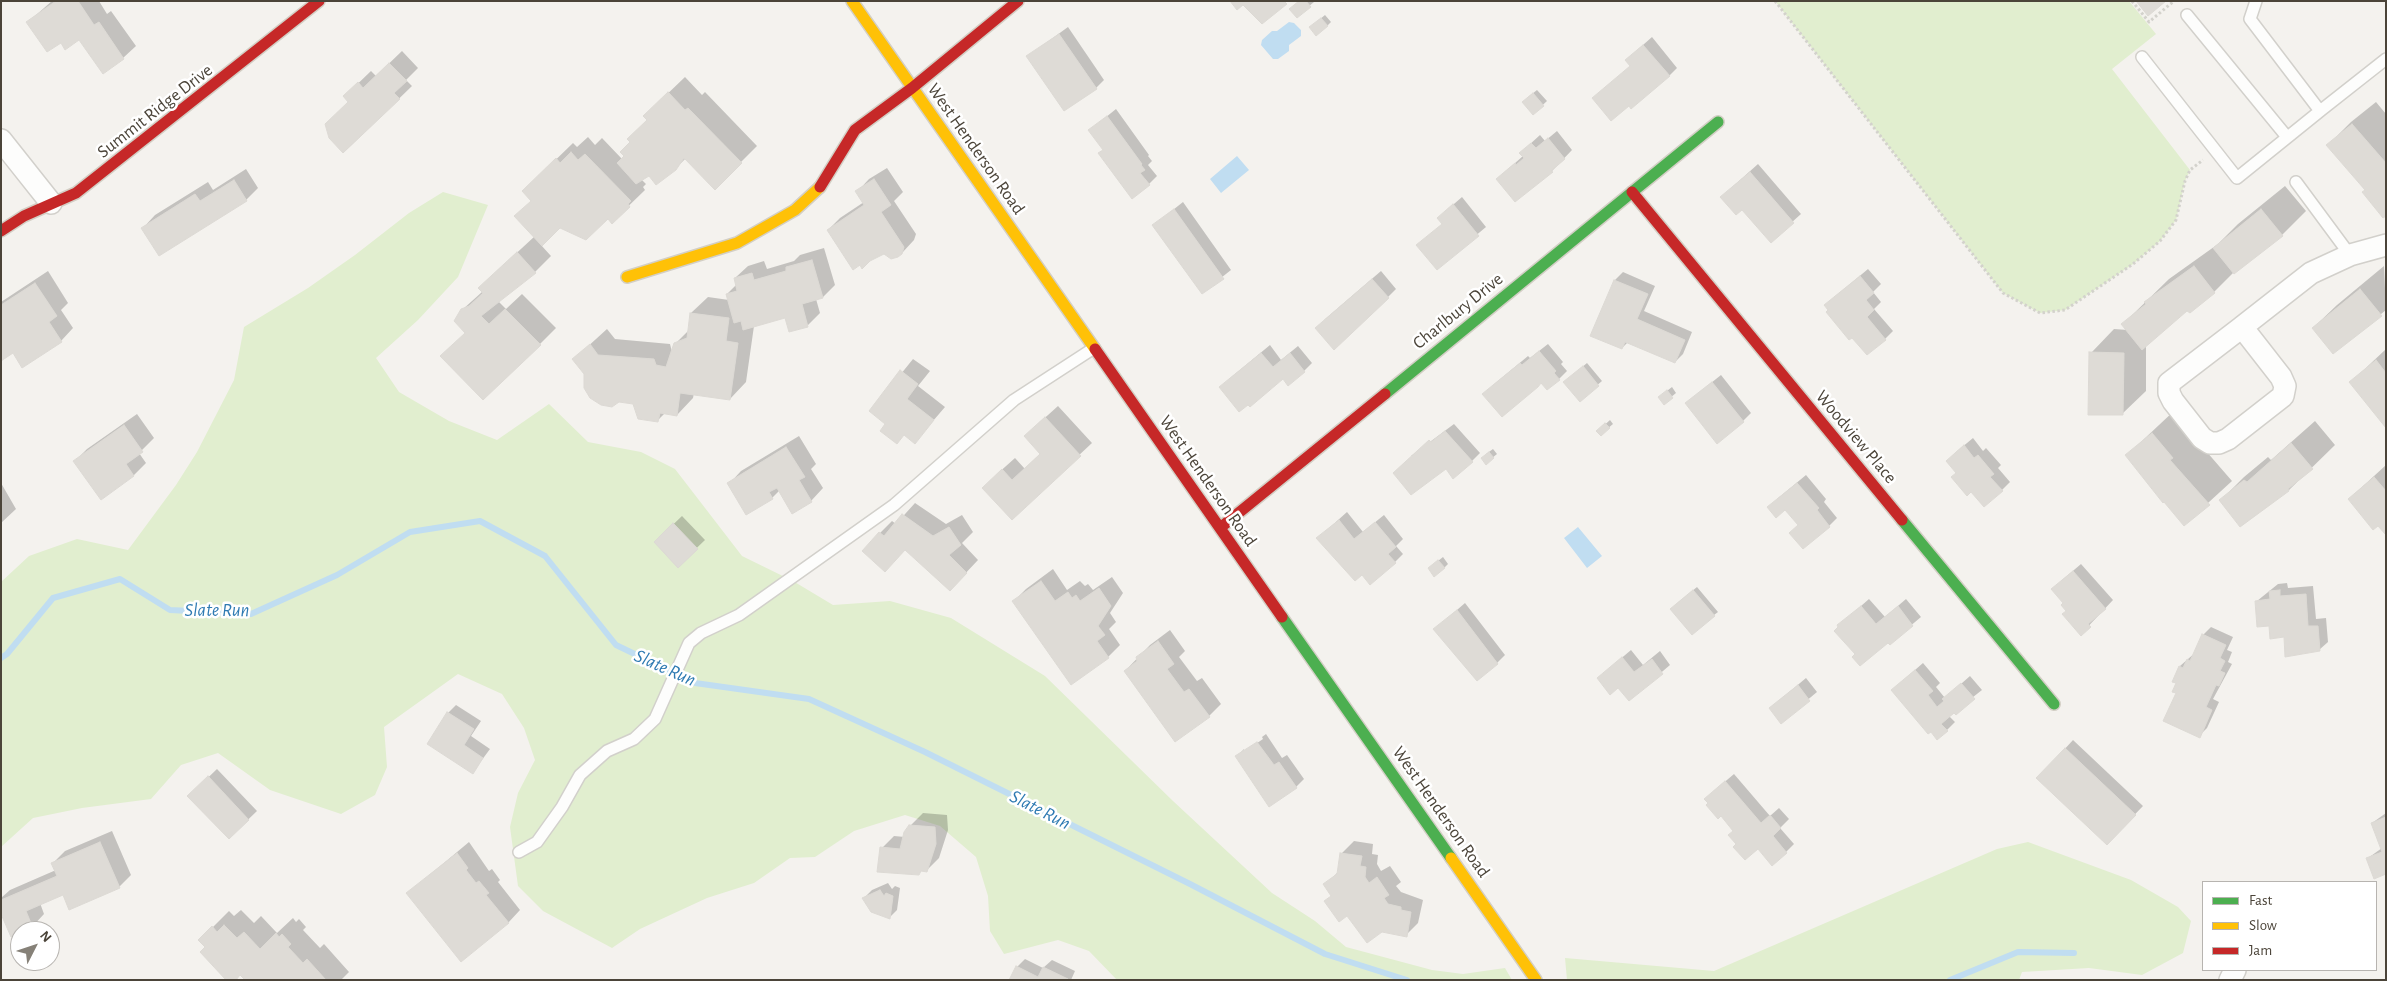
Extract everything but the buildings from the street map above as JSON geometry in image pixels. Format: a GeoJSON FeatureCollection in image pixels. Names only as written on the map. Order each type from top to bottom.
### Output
{"type":"FeatureCollection","features":[{"type":"Feature","properties":{"kind":"street","name":"Summit Ridge Drive"},"geometry":{"type":"LineString","coordinates":[[1,231],[24,216],[76,193],[109,169],[319,1]]}},
{"type":"Feature","properties":{"kind":"street","name":"West Henderson Road"},"geometry":{"type":"LineString","coordinates":[[852,1],[1536,980]]}},
{"type":"Feature","properties":{"kind":"street"},"geometry":{"type":"LineString","coordinates":[[627,277],[737,243],[795,210],[818,190],[855,130],[912,88],[1018,1]]}},
{"type":"Feature","properties":{"kind":"street","name":"Charlbury Drive"},"geometry":{"type":"LineString","coordinates":[[1220,528],[1718,122]]}},
{"type":"Feature","properties":{"kind":"street"},"geometry":{"type":"LineString","coordinates":[[1,140],[51,203]]}},
{"type":"Feature","properties":{"kind":"street","name":"Woodview Place"},"geometry":{"type":"LineString","coordinates":[[1632,192],[2054,704]]}},
{"type":"Feature","properties":{"kind":"street"},"geometry":{"type":"LineString","coordinates":[[2242,327],[2282,377],[2285,386],[2283,396],[2228,439],[2219,443],[2210,443],[2202,438],[2172,401],[2169,383],[2311,273],[2350,255],[2386,245]]}},
{"type":"Feature","properties":{"kind":"lane"},"geometry":{"type":"LineString","coordinates":[[2256,1],[2250,19],[2320,111]]}},
{"type":"Feature","properties":{"kind":"lane"},"geometry":{"type":"LineString","coordinates":[[2187,15],[2287,137]]}},
{"type":"Feature","properties":{"kind":"lane"},"geometry":{"type":"LineString","coordinates":[[2142,57],[2237,178],[2386,59]]}},
{"type":"Feature","properties":{"kind":"lane"},"geometry":{"type":"LineString","coordinates":[[2296,182],[2350,255]]}},
{"type":"Feature","properties":{"kind":"lane"},"geometry":{"type":"LineString","coordinates":[[519,852],[537,842],[562,807],[580,776],[606,751],[634,738],[655,719],[688,642],[701,633],[739,615],[894,505],[1014,400],[1094,348]]}},
{"type":"Feature","properties":{"kind":"path"},"geometry":{"type":"LineString","coordinates":[[1775,1],[2003,293],[2040,314],[2065,310],[2133,264],[2160,241],[2176,220],[2185,181],[2190,170],[2216,151]]}},
{"type":"Feature","properties":{"kind":"path"},"geometry":{"type":"LineString","coordinates":[[2132,1],[2149,22],[2174,1]]}},
{"type":"Feature","properties":{"kind":"green space"},"geometry":{"type":"Polygon","coordinates":[[[1775,1],[2129,1],[2156,34],[2112,69],[2190,170],[2185,181],[2176,220],[2160,241],[2133,264],[2065,310],[2040,313],[2003,293],[1775,1]]]}},
{"type":"Feature","properties":{"kind":"green space"},"geometry":{"type":"Polygon","coordinates":[[[443,192],[488,205],[458,277],[418,320],[376,358],[399,392],[449,421],[497,440],[549,404],[588,442],[641,452],[675,469],[742,556],[793,581],[833,605],[890,601],[951,618],[1045,676],[1173,801],[1272,893],[1315,921],[1346,947],[1432,970],[1463,974],[1505,968],[1512,980],[1117,980],[1089,951],[1058,940],[1004,954],[990,931],[988,896],[976,857],[940,826],[905,815],[854,831],[815,857],[790,858],[754,883],[707,898],[640,929],[612,948],[543,911],[518,886],[510,827],[518,793],[535,760],[524,728],[502,694],[458,674],[384,727],[387,767],[375,795],[341,814],[270,790],[218,753],[181,765],[151,799],[82,808],[33,818],[1,847],[1,582],[29,556],[77,539],[128,550],[176,485],[197,452],[234,380],[244,327],[308,288],[355,255],[409,213],[443,192]]]}},
{"type":"Feature","properties":{"kind":"green space"},"geometry":{"type":"Polygon","coordinates":[[[2028,842],[2131,880],[2178,907],[2191,921],[2183,953],[2142,975],[2089,968],[2022,972],[2019,980],[1567,980],[1565,958],[1714,971],[1997,849],[2028,842]]]}},
{"type":"Feature","properties":{"kind":"water"},"geometry":{"type":"Polygon","coordinates":[[[1289,22],[1294,23],[1301,30],[1301,36],[1289,45],[1289,51],[1278,59],[1273,59],[1261,45],[1262,40],[1272,31],[1277,31],[1289,22]]]}},
{"type":"Feature","properties":{"kind":"water"},"geometry":{"type":"Polygon","coordinates":[[[1237,156],[1249,170],[1221,193],[1210,179],[1237,156]]]}},
{"type":"Feature","properties":{"kind":"water"},"geometry":{"type":"Polygon","coordinates":[[[1578,527],[1602,556],[1587,568],[1564,538],[1578,527]]]}},
{"type":"Feature","properties":{"kind":"waterway","name":"Slate Run"},"geometry":{"type":"LineString","coordinates":[[1,658],[7,654],[53,598],[120,579],[170,610],[251,614],[337,575],[410,532],[480,521],[545,556],[616,645],[695,683],[809,699],[925,752],[1190,884],[1325,954],[1407,980]]}},
{"type":"Feature","properties":{"kind":"waterway","name":"Slate Run"},"geometry":{"type":"LineString","coordinates":[[1950,980],[2018,952],[2074,953]]}},
{"type":"Feature","properties":{"kind":"traffic: fast"},"geometry":{"type":"LineString","coordinates":[[1385,394],[1718,122]]}},
{"type":"Feature","properties":{"kind":"traffic: fast"},"geometry":{"type":"LineString","coordinates":[[1902,520],[2054,704]]}},
{"type":"Feature","properties":{"kind":"traffic: fast"},"geometry":{"type":"LineString","coordinates":[[1282,617],[1451,858]]}},
{"type":"Feature","properties":{"kind":"traffic: slow"},"geometry":{"type":"LineString","coordinates":[[852,1],[1095,349]]}},
{"type":"Feature","properties":{"kind":"traffic: slow"},"geometry":{"type":"LineString","coordinates":[[627,277],[737,243],[795,210],[820,187]]}},
{"type":"Feature","properties":{"kind":"traffic: slow"},"geometry":{"type":"LineString","coordinates":[[1451,858],[1536,980]]}},
{"type":"Feature","properties":{"kind":"traffic: jam"},"geometry":{"type":"LineString","coordinates":[[1,231],[24,216],[76,193],[319,1]]}},
{"type":"Feature","properties":{"kind":"traffic: jam"},"geometry":{"type":"LineString","coordinates":[[820,187],[855,130],[912,88],[1018,1]]}},
{"type":"Feature","properties":{"kind":"traffic: jam"},"geometry":{"type":"LineString","coordinates":[[1632,192],[1902,520]]}},
{"type":"Feature","properties":{"kind":"traffic: jam"},"geometry":{"type":"LineString","coordinates":[[1095,349],[1282,617]]}},
{"type":"Feature","properties":{"kind":"traffic: jam"},"geometry":{"type":"LineString","coordinates":[[1220,528],[1385,394]]}}]}
